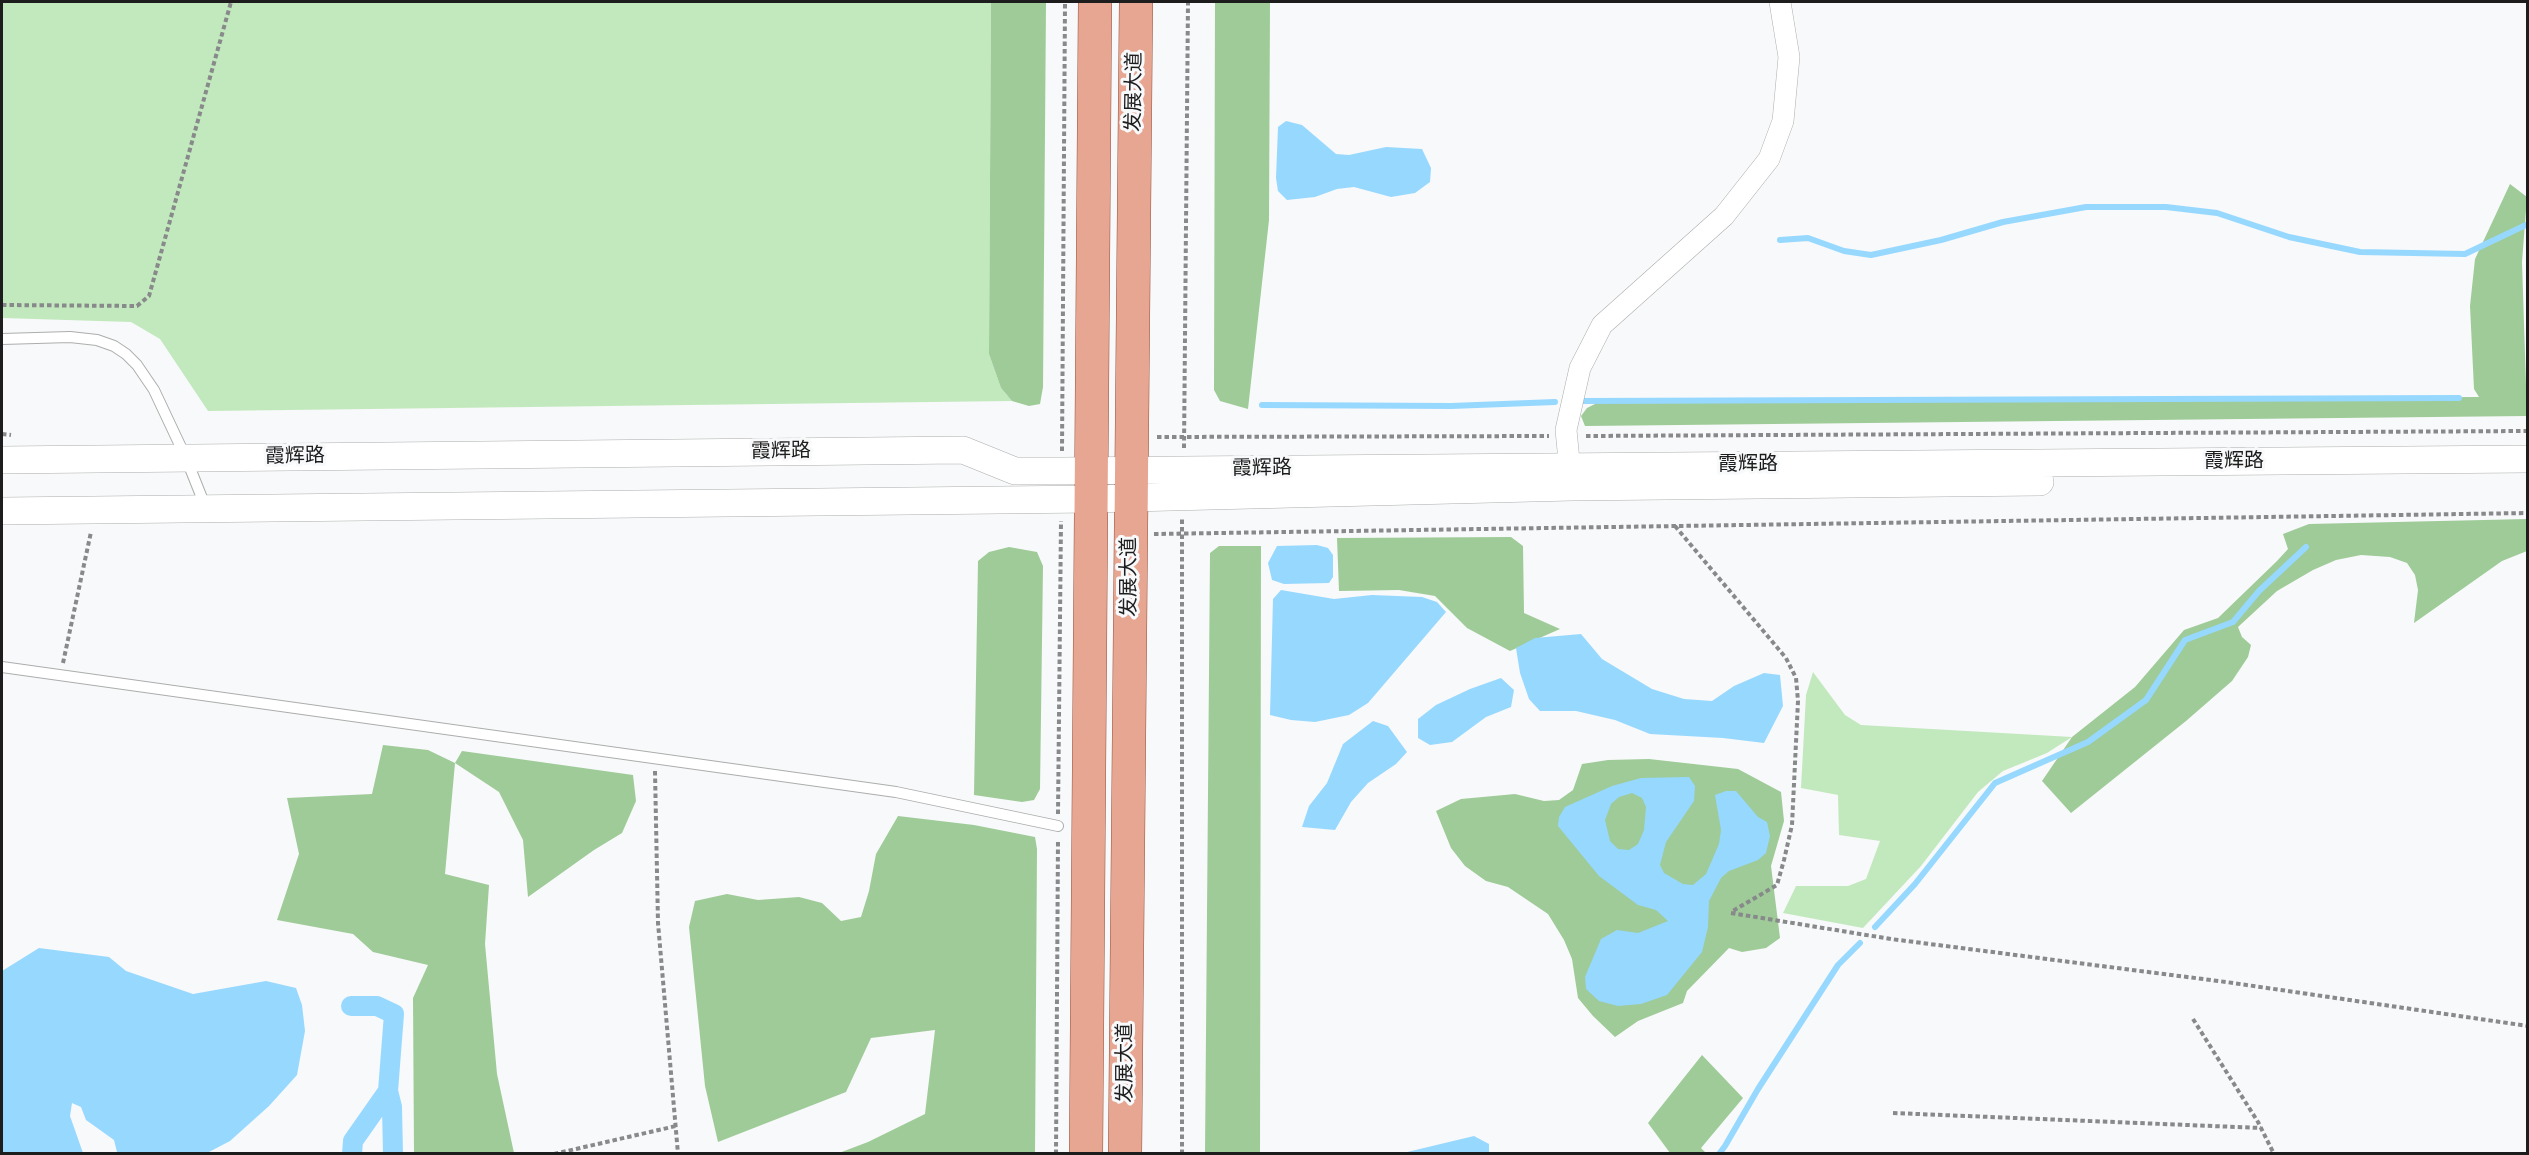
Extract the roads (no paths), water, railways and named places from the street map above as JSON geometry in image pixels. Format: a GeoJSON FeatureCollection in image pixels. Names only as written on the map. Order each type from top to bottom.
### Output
{"type":"FeatureCollection","features":[{"type":"Feature","properties":{"kind":"main road","name":"发展大道"},"geometry":{"type":"LineString","coordinates":[[1086,1154],[1076,485],[1095,2]]}},
{"type":"Feature","properties":{"kind":"main road","name":"发展大道"},"geometry":{"type":"LineString","coordinates":[[1125,1154],[1136,2]]}},
{"type":"Feature","properties":{"kind":"street"},"geometry":{"type":"LineString","coordinates":[[1571,476],[1567,436],[1580,368],[1602,325],[1724,216],[1769,159],[1783,121],[1789,57],[1780,2]]}},
{"type":"Feature","properties":{"kind":"street","name":"霞辉路"},"geometry":{"type":"LineString","coordinates":[[2,459],[963,450],[1015,471],[1076,485]]}},
{"type":"Feature","properties":{"kind":"street","name":"霞辉路"},"geometry":{"type":"LineString","coordinates":[[1131,484],[1183,497],[1571,476],[2528,459]]}},
{"type":"Feature","properties":{"kind":"street","name":"霞辉路"},"geometry":{"type":"LineString","coordinates":[[2,511],[206,508],[1131,484],[1183,470],[1571,476],[2528,476]]}},
{"type":"Feature","properties":{"kind":"lane"},"geometry":{"type":"LineString","coordinates":[[2,339],[70,337],[97,340],[114,346],[137,365],[153,390],[186,458],[206,508]]}},
{"type":"Feature","properties":{"kind":"lane"},"geometry":{"type":"LineString","coordinates":[[2,667],[897,792],[1058,826]]}},
{"type":"Feature","properties":{"kind":"water"},"geometry":{"type":"Polygon","coordinates":[[[1286,121],[1302,125],[1336,154],[1349,155],[1386,147],[1422,149],[1431,168],[1430,182],[1415,193],[1391,197],[1354,187],[1337,189],[1315,197],[1287,200],[1278,191],[1276,178],[1278,127],[1286,121]]]}},
{"type":"Feature","properties":{"kind":"water"},"geometry":{"type":"Polygon","coordinates":[[[1317,545],[1328,548],[1333,555],[1333,577],[1329,583],[1284,584],[1272,580],[1268,563],[1277,546],[1317,545]]]}},
{"type":"Feature","properties":{"kind":"water"},"geometry":{"type":"Polygon","coordinates":[[[1281,590],[1334,599],[1372,595],[1422,597],[1437,602],[1446,612],[1368,703],[1349,715],[1315,722],[1291,720],[1270,715],[1273,599],[1281,590]]]}},
{"type":"Feature","properties":{"kind":"water"},"geometry":{"type":"Polygon","coordinates":[[[1581,634],[1602,659],[1652,689],[1684,699],[1712,701],[1734,686],[1764,673],[1780,675],[1783,706],[1764,743],[1650,734],[1615,720],[1576,711],[1540,711],[1529,699],[1520,673],[1516,648],[1535,638],[1581,634]]]}},
{"type":"Feature","properties":{"kind":"water"},"geometry":{"type":"Polygon","coordinates":[[[1501,678],[1514,690],[1511,707],[1486,717],[1452,742],[1430,745],[1418,738],[1418,719],[1436,705],[1501,678]]]}},
{"type":"Feature","properties":{"kind":"water"},"geometry":{"type":"Polygon","coordinates":[[[1373,721],[1388,726],[1407,752],[1396,764],[1368,783],[1351,802],[1335,830],[1302,827],[1309,806],[1327,783],[1343,744],[1373,721]]]}},
{"type":"Feature","properties":{"kind":"water"},"geometry":{"type":"Polygon","coordinates":[[[1689,777],[1695,786],[1694,801],[1666,842],[1660,865],[1664,873],[1683,884],[1693,885],[1706,874],[1719,844],[1721,830],[1715,795],[1726,791],[1736,791],[1758,817],[1767,822],[1770,836],[1766,853],[1758,860],[1729,871],[1721,878],[1709,901],[1708,927],[1702,952],[1667,995],[1641,1004],[1618,1006],[1599,1001],[1586,989],[1585,977],[1601,939],[1617,930],[1638,933],[1668,921],[1656,910],[1638,905],[1599,876],[1558,826],[1559,817],[1565,807],[1612,786],[1641,778],[1689,777]],[[1632,793],[1619,797],[1611,804],[1605,820],[1610,841],[1618,849],[1629,850],[1638,844],[1644,830],[1646,807],[1642,798],[1632,793]]]}},
{"type":"Feature","properties":{"kind":"water"},"geometry":{"type":"Polygon","coordinates":[[[39,948],[109,957],[126,971],[193,994],[266,981],[296,988],[302,1005],[305,1031],[297,1075],[269,1106],[230,1141],[207,1153],[117,1152],[114,1140],[86,1120],[81,1107],[72,1103],[70,1116],[83,1153],[2,1153],[2,971],[39,948]]]}},
{"type":"Feature","properties":{"kind":"water"},"geometry":{"type":"Polygon","coordinates":[[[1474,1136],[1489,1144],[1489,1153],[1403,1153],[1474,1136]]]}},
{"type":"Feature","properties":{"kind":"waterway"},"geometry":{"type":"LineString","coordinates":[[1780,240],[1808,238],[1844,251],[1871,255],[1941,240],[2003,222],[2086,207],[2166,207],[2217,213],[2289,237],[2360,252],[2465,254],[2528,224]]}},
{"type":"Feature","properties":{"kind":"waterway"},"geometry":{"type":"LineString","coordinates":[[1581,401],[2459,398]]}},
{"type":"Feature","properties":{"kind":"waterway"},"geometry":{"type":"LineString","coordinates":[[1262,405],[1451,406],[1555,402]]}},
{"type":"Feature","properties":{"kind":"waterway"},"geometry":{"type":"LineString","coordinates":[[1875,927],[1915,884],[1995,783],[2088,742],[2146,700],[2185,640],[2233,622],[2259,591],[2306,547]]}},
{"type":"Feature","properties":{"kind":"waterway"},"geometry":{"type":"LineString","coordinates":[[1719,1154],[1838,965],[1860,943]]}},
{"type":"Feature","properties":{"kind":"waterway"},"geometry":{"type":"LineString","coordinates":[[351,1006],[377,1006],[394,1014],[388,1091],[392,1107],[393,1154]]}},
{"type":"Feature","properties":{"kind":"waterway"},"geometry":{"type":"LineString","coordinates":[[352,1154],[353,1141],[388,1091]]}}]}
